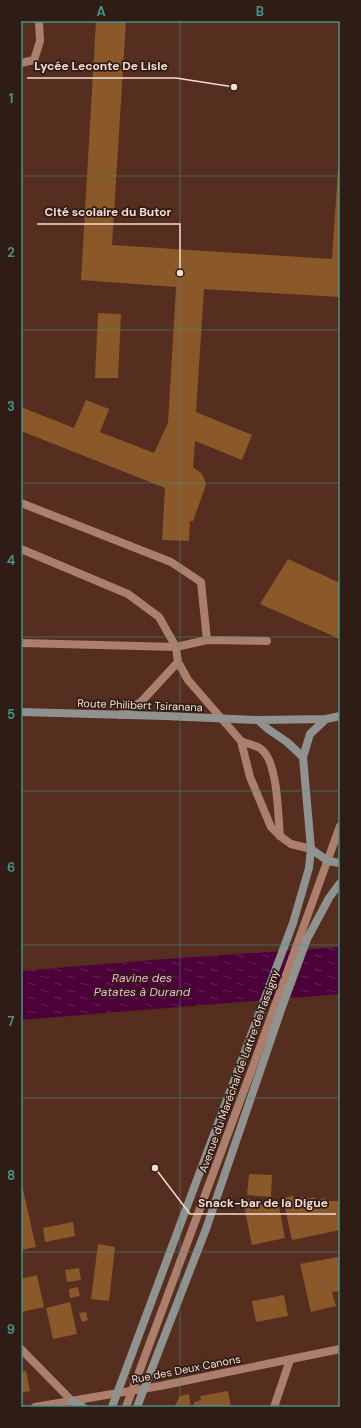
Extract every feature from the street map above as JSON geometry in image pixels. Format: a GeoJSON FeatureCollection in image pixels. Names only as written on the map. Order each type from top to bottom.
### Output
{"type":"FeatureCollection","features":[{"type":"Feature","properties":{"kind":"main road","name":"Route Philibert Tsiranana"},"geometry":{"type":"LineString","coordinates":[[21,712],[258,720],[326,719],[340,716]]}},
{"type":"Feature","properties":{"kind":"main road"},"geometry":{"type":"LineString","coordinates":[[258,720],[287,742],[303,757],[310,734],[326,719]]}},
{"type":"Feature","properties":{"kind":"main road","name":"Avenue du Maréchal de Lattre de Tassigny"},"geometry":{"type":"LineString","coordinates":[[112,1407],[262,1007],[283,946],[293,923],[309,868],[311,849],[303,757]]}},
{"type":"Feature","properties":{"kind":"main road"},"geometry":{"type":"LineString","coordinates":[[311,849],[328,861],[340,863]]}},
{"type":"Feature","properties":{"kind":"main road","name":"Avenue du Maréchal de Lattre de Tassigny"},"geometry":{"type":"LineString","coordinates":[[137,1407],[206,1229],[278,1006],[303,939],[340,883]]}},
{"type":"Feature","properties":{"kind":"main road"},"geometry":{"type":"LineString","coordinates":[[72,1401],[83,1407]]}},
{"type":"Feature","properties":{"kind":"street"},"geometry":{"type":"LineString","coordinates":[[21,63],[34,60],[40,42],[39,21]]}},
{"type":"Feature","properties":{"kind":"street"},"geometry":{"type":"LineString","coordinates":[[21,503],[172,562],[201,582],[207,640]]}},
{"type":"Feature","properties":{"kind":"street"},"geometry":{"type":"LineString","coordinates":[[21,549],[128,594],[159,616],[176,647],[178,662],[188,680],[241,742],[250,777],[271,827],[291,844],[311,849]]}},
{"type":"Feature","properties":{"kind":"street"},"geometry":{"type":"LineString","coordinates":[[21,643],[176,647],[207,640],[267,641]]}},
{"type":"Feature","properties":{"kind":"street"},"geometry":{"type":"LineString","coordinates":[[120,715],[141,702],[178,662]]}},
{"type":"Feature","properties":{"kind":"street"},"geometry":{"type":"LineString","coordinates":[[241,742],[262,749],[271,764],[276,787],[280,836]]}},
{"type":"Feature","properties":{"kind":"street","name":"Avenue du Maréchal de Lattre de Tassigny"},"geometry":{"type":"LineString","coordinates":[[303,939],[340,826]]}},
{"type":"Feature","properties":{"kind":"street","name":"Avenue du Maréchal de Lattre de Tassigny"},"geometry":{"type":"LineString","coordinates":[[126,1407],[278,1006]]}},
{"type":"Feature","properties":{"kind":"street"},"geometry":{"type":"LineString","coordinates":[[21,1349],[72,1401]]}},
{"type":"Feature","properties":{"kind":"street","name":"Rue des Deux Canons"},"geometry":{"type":"LineString","coordinates":[[36,1407],[117,1392],[144,1389],[340,1349]]}},
{"type":"Feature","properties":{"kind":"street"},"geometry":{"type":"LineString","coordinates":[[274,1407],[290,1360]]}},
{"type":"Feature","properties":{"kind":"water","name":"Ravine des Patates à Durand"},"geometry":{"type":"Polygon","coordinates":[[[340,947],[340,994],[21,1020],[21,971],[151,960],[340,947]]]}},
{"type":"Feature","properties":{"kind":"building"},"geometry":{"type":"Polygon","coordinates":[[[96,21],[126,21],[112,245],[332,259],[339,155],[340,156],[340,297],[204,289],[196,412],[252,435],[242,460],[195,441],[193,467],[201,473],[206,485],[193,521],[190,521],[189,541],[162,540],[165,488],[21,431],[21,407],[74,428],[86,400],[109,409],[100,432],[154,453],[168,423],[176,287],[81,280],[96,21]]]}},
{"type":"Feature","properties":{"kind":"building"},"geometry":{"type":"Polygon","coordinates":[[[98,313],[121,314],[118,378],[95,378],[98,313]]]}},
{"type":"Feature","properties":{"kind":"building"},"geometry":{"type":"Polygon","coordinates":[[[288,559],[340,583],[340,639],[260,604],[288,559]]]}},
{"type":"Feature","properties":{"kind":"building"},"geometry":{"type":"Polygon","coordinates":[[[249,1174],[272,1175],[271,1197],[247,1195],[249,1174]]]}},
{"type":"Feature","properties":{"kind":"building"},"geometry":{"type":"Polygon","coordinates":[[[21,1181],[36,1247],[21,1250],[21,1181]]]}},
{"type":"Feature","properties":{"kind":"building"},"geometry":{"type":"Polygon","coordinates":[[[293,1196],[294,1199],[303,1197],[304,1200],[315,1197],[315,1200],[325,1198],[326,1201],[340,1201],[340,1230],[292,1240],[283,1198],[293,1196]]]}},
{"type":"Feature","properties":{"kind":"building"},"geometry":{"type":"Polygon","coordinates":[[[251,1199],[253,1206],[278,1202],[285,1238],[252,1245],[243,1201],[251,1199]]]}},
{"type":"Feature","properties":{"kind":"building"},"geometry":{"type":"Polygon","coordinates":[[[73,1222],[75,1236],[45,1242],[43,1228],[73,1222]]]}},
{"type":"Feature","properties":{"kind":"building"},"geometry":{"type":"Polygon","coordinates":[[[98,1244],[115,1247],[109,1301],[91,1299],[98,1244]]]}},
{"type":"Feature","properties":{"kind":"building"},"geometry":{"type":"Polygon","coordinates":[[[338,1257],[340,1264],[340,1291],[332,1292],[336,1306],[311,1312],[300,1264],[338,1257]]]}},
{"type":"Feature","properties":{"kind":"building"},"geometry":{"type":"Polygon","coordinates":[[[79,1268],[81,1280],[67,1282],[65,1270],[79,1268]]]}},
{"type":"Feature","properties":{"kind":"building"},"geometry":{"type":"Polygon","coordinates":[[[37,1275],[44,1307],[21,1312],[21,1279],[37,1275]]]}},
{"type":"Feature","properties":{"kind":"building"},"geometry":{"type":"Polygon","coordinates":[[[78,1287],[80,1296],[70,1298],[69,1289],[78,1287]]]}},
{"type":"Feature","properties":{"kind":"building"},"geometry":{"type":"Polygon","coordinates":[[[284,1295],[288,1316],[256,1322],[252,1301],[284,1295]]]}},
{"type":"Feature","properties":{"kind":"building"},"geometry":{"type":"Polygon","coordinates":[[[70,1302],[77,1334],[53,1339],[46,1308],[70,1302]]]}},
{"type":"Feature","properties":{"kind":"building"},"geometry":{"type":"Polygon","coordinates":[[[86,1312],[88,1320],[82,1322],[79,1313],[86,1312]]]}},
{"type":"Feature","properties":{"kind":"building"},"geometry":{"type":"Polygon","coordinates":[[[26,1371],[30,1391],[21,1393],[21,1372],[26,1371]]]}},
{"type":"Feature","properties":{"kind":"building"},"geometry":{"type":"Polygon","coordinates":[[[228,1391],[231,1407],[193,1407],[194,1402],[201,1400],[200,1396],[228,1391]]]}},
{"type":"Feature","properties":{"kind":"building"},"geometry":{"type":"Polygon","coordinates":[[[189,1394],[191,1407],[174,1407],[180,1396],[189,1394]]]}},
{"type":"Feature","properties":{"kind":"place","name":"Lycée Leconte De Lisle"},"geometry":{"type":"Point","coordinates":[234,87]}},
{"type":"Feature","properties":{"kind":"place","name":"Cité scolaire du Butor"},"geometry":{"type":"Point","coordinates":[180,273]}},
{"type":"Feature","properties":{"kind":"place","name":"Snack-bar de la Digue"},"geometry":{"type":"Point","coordinates":[155,1168]}}]}
